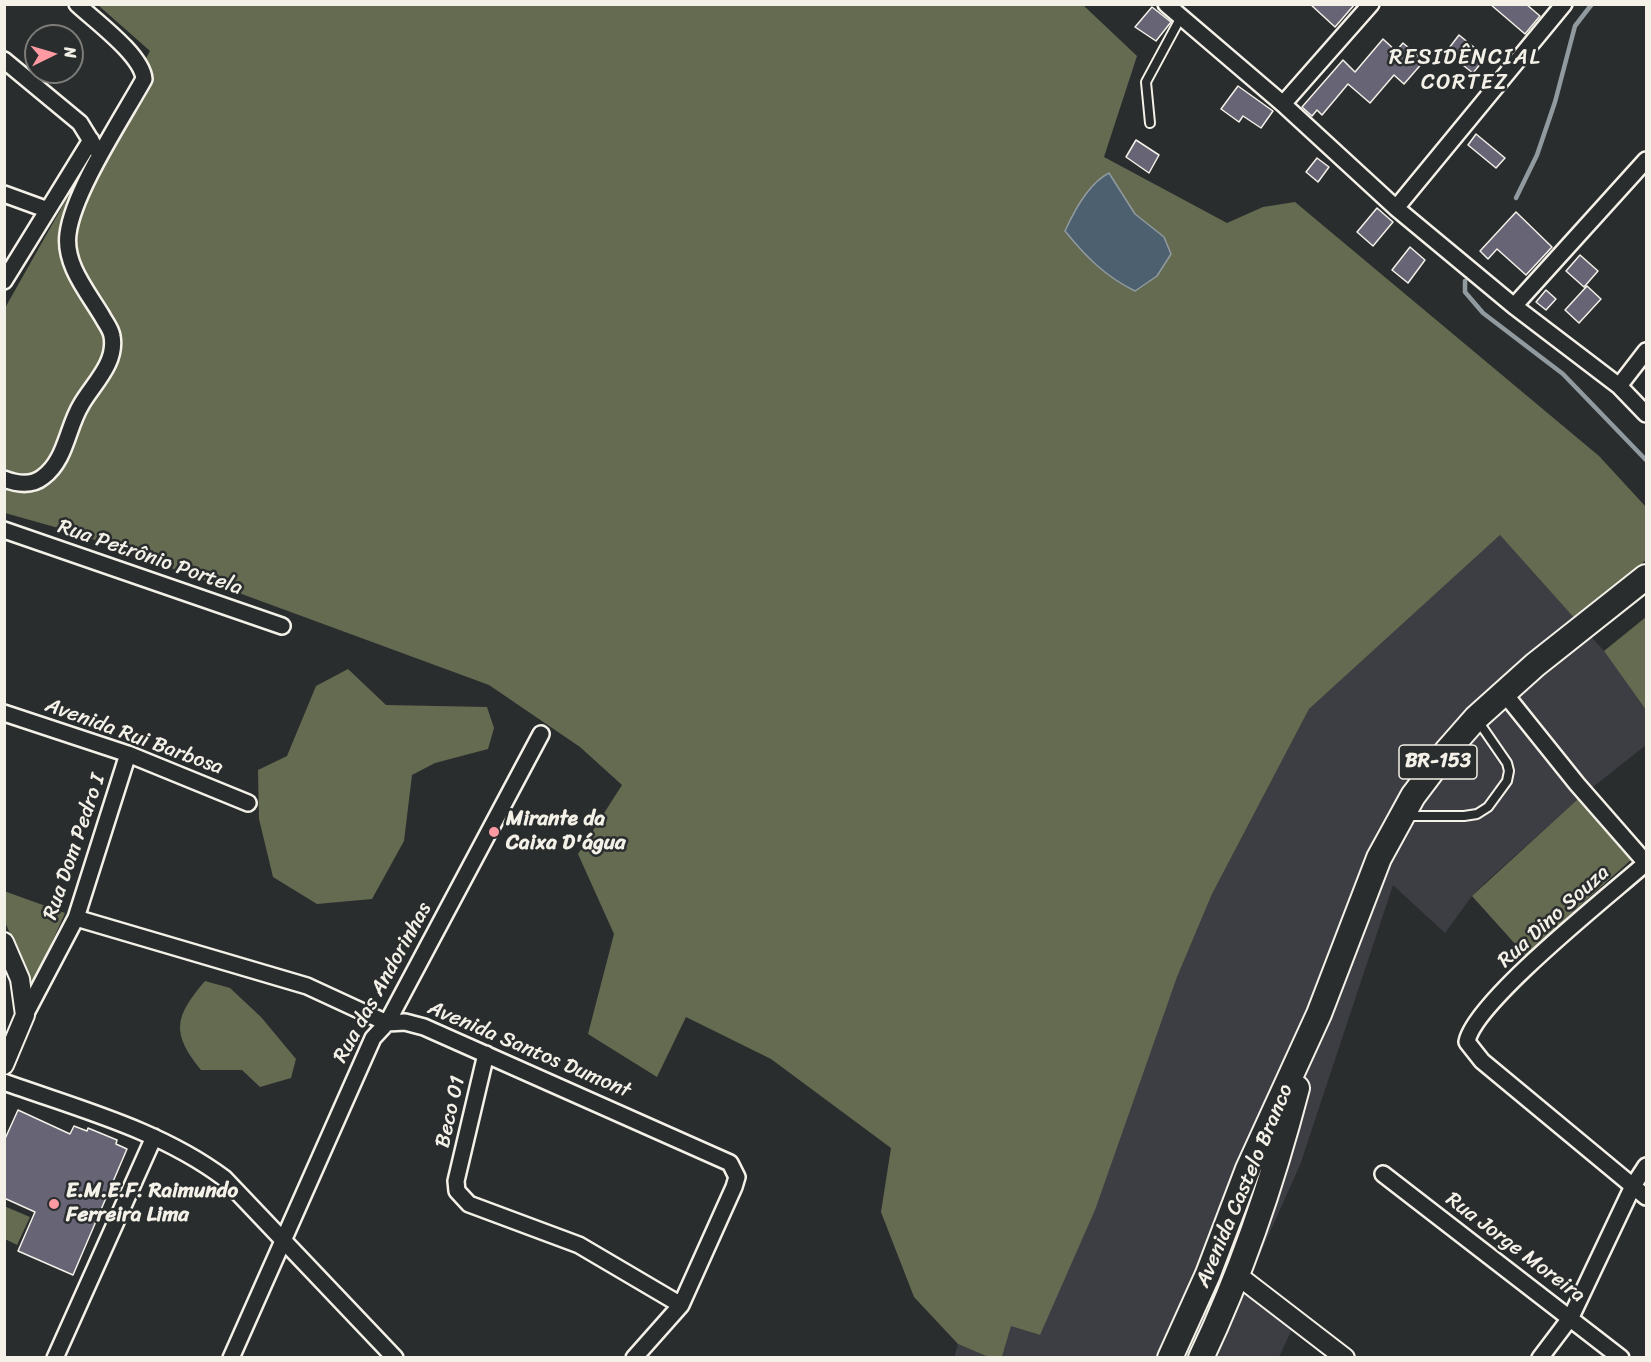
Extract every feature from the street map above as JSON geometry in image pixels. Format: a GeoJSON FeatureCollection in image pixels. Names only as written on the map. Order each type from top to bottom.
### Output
{"type":"FeatureCollection","features":[{"type":"Feature","properties":{"kind":"main road","name":"Avenida Castelo Branco"},"geometry":{"type":"LineString","coordinates":[[1170,1358],[1208,1274],[1248,1169],[1319,1014],[1379,858],[1401,816],[1428,774],[1476,718],[1647,577]]}},
{"type":"Feature","properties":{"kind":"main road","name":"Avenida Castelo Branco"},"geometry":{"type":"LineString","coordinates":[[1201,1358],[1236,1274],[1269,1185],[1319,1014]]}},
{"type":"Feature","properties":{"kind":"street"},"geometry":{"type":"LineString","coordinates":[[4,479],[18,484],[41,479],[55,466],[80,406],[102,377],[110,355],[112,337],[67,255],[68,234],[73,213],[100,157],[144,79],[143,70],[135,58],[77,4]]}},
{"type":"Feature","properties":{"kind":"street"},"geometry":{"type":"LineString","coordinates":[[1283,104],[1371,4]]}},
{"type":"Feature","properties":{"kind":"street"},"geometry":{"type":"LineString","coordinates":[[1396,208],[1564,4]]}},
{"type":"Feature","properties":{"kind":"street"},"geometry":{"type":"LineString","coordinates":[[1177,10],[1396,208],[1514,306],[1619,386],[1647,414]]}},
{"type":"Feature","properties":{"kind":"street"},"geometry":{"type":"LineString","coordinates":[[4,60],[80,123],[100,157]]}},
{"type":"Feature","properties":{"kind":"street"},"geometry":{"type":"LineString","coordinates":[[4,281],[91,140]]}},
{"type":"Feature","properties":{"kind":"street"},"geometry":{"type":"LineString","coordinates":[[1514,306],[1647,160]]}},
{"type":"Feature","properties":{"kind":"street"},"geometry":{"type":"LineString","coordinates":[[4,194],[48,210]]}},
{"type":"Feature","properties":{"kind":"street"},"geometry":{"type":"LineString","coordinates":[[1619,386],[1647,351]]}},
{"type":"Feature","properties":{"kind":"street","name":"Rua Petrônio Portela"},"geometry":{"type":"LineString","coordinates":[[4,530],[282,626]]}},
{"type":"Feature","properties":{"kind":"street"},"geometry":{"type":"LineString","coordinates":[[1504,693],[1577,784],[1646,863]]}},
{"type":"Feature","properties":{"kind":"street","name":"Avenida Rui Barbosa"},"geometry":{"type":"LineString","coordinates":[[4,713],[128,754],[248,803]]}},
{"type":"Feature","properties":{"kind":"street","name":"Rua das Andorinhas"},"geometry":{"type":"LineString","coordinates":[[231,1358],[373,1038],[387,1023],[541,734]]}},
{"type":"Feature","properties":{"kind":"street","name":"Rua Dom Pedro I"},"geometry":{"type":"LineString","coordinates":[[25,1016],[76,918],[128,754]]}},
{"type":"Feature","properties":{"kind":"street","name":"Rua Dino Souza"},"geometry":{"type":"LineString","coordinates":[[1633,1186],[1482,1060],[1467,1042],[1474,1023],[1521,973],[1646,863]]}},
{"type":"Feature","properties":{"kind":"street","name":"Avenida Santos Dumont"},"geometry":{"type":"LineString","coordinates":[[76,918],[307,986],[387,1023],[405,1022],[424,1027],[730,1164],[737,1176],[734,1187],[681,1305]]}},
{"type":"Feature","properties":{"kind":"street"},"geometry":{"type":"LineString","coordinates":[[4,942],[20,979],[25,1016],[4,1065]]}},
{"type":"Feature","properties":{"kind":"street","name":"Beco 01"},"geometry":{"type":"LineString","coordinates":[[486,1054],[456,1181],[457,1191],[469,1204],[579,1245],[681,1305]]}},
{"type":"Feature","properties":{"kind":"street"},"geometry":{"type":"LineString","coordinates":[[4,1082],[154,1137],[195,1156],[224,1178],[281,1241],[395,1358]]}},
{"type":"Feature","properties":{"kind":"street"},"geometry":{"type":"LineString","coordinates":[[55,1358],[154,1137]]}},
{"type":"Feature","properties":{"kind":"street"},"geometry":{"type":"LineString","coordinates":[[1540,1358],[1571,1317],[1633,1186],[1647,1166]]}},
{"type":"Feature","properties":{"kind":"street","name":"Rua Jorge Moreira"},"geometry":{"type":"LineString","coordinates":[[1383,1174],[1571,1317],[1621,1358]]}},
{"type":"Feature","properties":{"kind":"street"},"geometry":{"type":"LineString","coordinates":[[1633,1186],[1647,1197]]}},
{"type":"Feature","properties":{"kind":"street"},"geometry":{"type":"LineString","coordinates":[[1236,1274],[1345,1358]]}},
{"type":"Feature","properties":{"kind":"street"},"geometry":{"type":"LineString","coordinates":[[634,1358],[681,1305]]}},
{"type":"Feature","properties":{"kind":"lane"},"geometry":{"type":"LineString","coordinates":[[1150,123],[1146,82],[1177,10]]}},
{"type":"Feature","properties":{"kind":"lane"},"geometry":{"type":"LineString","coordinates":[[1401,816],[1464,816],[1477,814],[1488,807],[1507,781],[1509,771],[1507,763],[1476,718]]}},
{"type":"Feature","properties":{"kind":"shaded area"},"geometry":{"type":"Polygon","coordinates":[[[1500,535],[1604,651],[1646,710],[1646,745],[1579,798],[1486,882],[1472,896],[1445,933],[1393,885],[1300,1165],[1244,1290],[1293,1327],[1279,1357],[1002,1358],[1011,1325],[1039,1335],[1177,977],[1212,894],[1309,709],[1500,535]]]}},
{"type":"Feature","properties":{"kind":"shaded area"},"geometry":{"type":"Polygon","coordinates":[[[958,1344],[991,1357],[954,1358],[958,1344]]]}},
{"type":"Feature","properties":{"kind":"green space"},"geometry":{"type":"Polygon","coordinates":[[[1082,4],[1137,56],[1104,157],[1227,223],[1263,207],[1295,202],[1599,456],[1646,507],[1646,560],[1576,620],[1500,535],[1309,709],[1212,894],[1177,977],[1095,1210],[1040,1335],[1011,1326],[1002,1357],[991,1358],[958,1344],[914,1297],[881,1212],[891,1148],[771,1059],[686,1017],[657,1077],[588,1034],[614,934],[578,854],[622,785],[580,747],[489,685],[76,533],[5,513],[5,308],[150,51],[98,5],[1082,4]]]}},
{"type":"Feature","properties":{"kind":"green space"},"geometry":{"type":"Polygon","coordinates":[[[1646,617],[1646,710],[1604,651],[1646,617]]]}},
{"type":"Feature","properties":{"kind":"green space"},"geometry":{"type":"Polygon","coordinates":[[[348,669],[386,705],[487,707],[494,728],[488,749],[435,763],[412,775],[404,841],[372,899],[317,904],[273,877],[259,819],[258,770],[287,756],[316,686],[348,669]]]}},
{"type":"Feature","properties":{"kind":"green space"},"geometry":{"type":"Polygon","coordinates":[[[1579,798],[1633,858],[1525,955],[1472,896],[1579,798]]]}},
{"type":"Feature","properties":{"kind":"green space"},"geometry":{"type":"Polygon","coordinates":[[[4,891],[65,913],[31,989],[23,963],[5,922],[4,891]]]}},
{"type":"Feature","properties":{"kind":"green space"},"geometry":{"type":"Polygon","coordinates":[[[205,981],[230,988],[261,1017],[296,1059],[291,1078],[260,1087],[242,1070],[201,1070],[185,1046],[180,1025],[187,1005],[205,981]]]}},
{"type":"Feature","properties":{"kind":"green space"},"geometry":{"type":"Polygon","coordinates":[[[4,1206],[30,1217],[17,1245],[5,1239],[4,1206]]]}},
{"type":"Feature","properties":{"kind":"water"},"geometry":{"type":"Polygon","coordinates":[[[1109,173],[1135,214],[1164,237],[1171,254],[1157,276],[1135,291],[1097,266],[1065,231],[1089,190],[1109,173]]]}},
{"type":"Feature","properties":{"kind":"building"},"geometry":{"type":"Polygon","coordinates":[[[1310,4],[1355,4],[1335,27],[1310,4]]]}},
{"type":"Feature","properties":{"kind":"building"},"geometry":{"type":"Polygon","coordinates":[[[1490,4],[1526,4],[1540,16],[1525,34],[1490,4]]]}},
{"type":"Feature","properties":{"kind":"building"},"geometry":{"type":"Polygon","coordinates":[[[1152,7],[1171,22],[1156,41],[1135,27],[1152,7]]]}},
{"type":"Feature","properties":{"kind":"building"},"geometry":{"type":"Polygon","coordinates":[[[1459,35],[1486,57],[1473,73],[1446,52],[1459,35]]]}},
{"type":"Feature","properties":{"kind":"building"},"geometry":{"type":"Polygon","coordinates":[[[1383,39],[1396,51],[1403,43],[1424,61],[1404,84],[1394,75],[1370,103],[1348,84],[1322,115],[1317,110],[1312,116],[1302,107],[1343,60],[1355,72],[1383,39]]]}},
{"type":"Feature","properties":{"kind":"building"},"geometry":{"type":"Polygon","coordinates":[[[1238,86],[1273,111],[1261,128],[1243,116],[1239,122],[1221,109],[1238,86]]]}},
{"type":"Feature","properties":{"kind":"building"},"geometry":{"type":"Polygon","coordinates":[[[1476,134],[1505,158],[1496,168],[1468,145],[1476,134]]]}},
{"type":"Feature","properties":{"kind":"building"},"geometry":{"type":"Polygon","coordinates":[[[1136,140],[1159,155],[1149,173],[1126,157],[1136,140]]]}},
{"type":"Feature","properties":{"kind":"building"},"geometry":{"type":"Polygon","coordinates":[[[1317,158],[1329,167],[1318,182],[1306,172],[1317,158]]]}},
{"type":"Feature","properties":{"kind":"building"},"geometry":{"type":"Polygon","coordinates":[[[1377,208],[1393,222],[1373,246],[1357,232],[1377,208]]]}},
{"type":"Feature","properties":{"kind":"building"},"geometry":{"type":"Polygon","coordinates":[[[1516,212],[1552,247],[1526,275],[1497,249],[1488,259],[1480,251],[1516,212]]]}},
{"type":"Feature","properties":{"kind":"building"},"geometry":{"type":"Polygon","coordinates":[[[1410,247],[1425,260],[1408,283],[1392,270],[1410,247]]]}},
{"type":"Feature","properties":{"kind":"building"},"geometry":{"type":"Polygon","coordinates":[[[1580,255],[1598,271],[1584,287],[1566,271],[1580,255]]]}},
{"type":"Feature","properties":{"kind":"building"},"geometry":{"type":"Polygon","coordinates":[[[1587,286],[1601,299],[1579,323],[1565,310],[1587,286]]]}},
{"type":"Feature","properties":{"kind":"building"},"geometry":{"type":"Polygon","coordinates":[[[1546,290],[1556,299],[1546,310],[1536,302],[1546,290]]]}},
{"type":"Feature","properties":{"kind":"building","name":"E.M.E.F. Raimundo Ferreira Lima"},"geometry":{"type":"Polygon","coordinates":[[[18,1110],[70,1134],[74,1126],[87,1131],[88,1128],[117,1140],[116,1144],[127,1149],[73,1275],[18,1251],[35,1212],[4,1198],[4,1141],[18,1110]]]}},
{"type":"Feature","properties":{"kind":"waterway"},"geometry":{"type":"LineString","coordinates":[[1516,198],[1537,155],[1555,102],[1575,26],[1592,4]]}},
{"type":"Feature","properties":{"kind":"waterway"},"geometry":{"type":"LineString","coordinates":[[1465,281],[1465,292],[1483,313],[1563,374],[1646,460]]}},
{"type":"Feature","properties":{"kind":"place","name":"Mirante da Caixa D'água"},"geometry":{"type":"Point","coordinates":[494,832]}},
{"type":"Feature","properties":{"kind":"place","name":"E.M.E.F. Raimundo Ferreira Lima"},"geometry":{"type":"Point","coordinates":[54,1204]}},
{"type":"Feature","properties":{"kind":"district","name":"RESIDÊNCIAL CORTEZ"},"geometry":{"type":"Point","coordinates":[1465,70]}}]}
